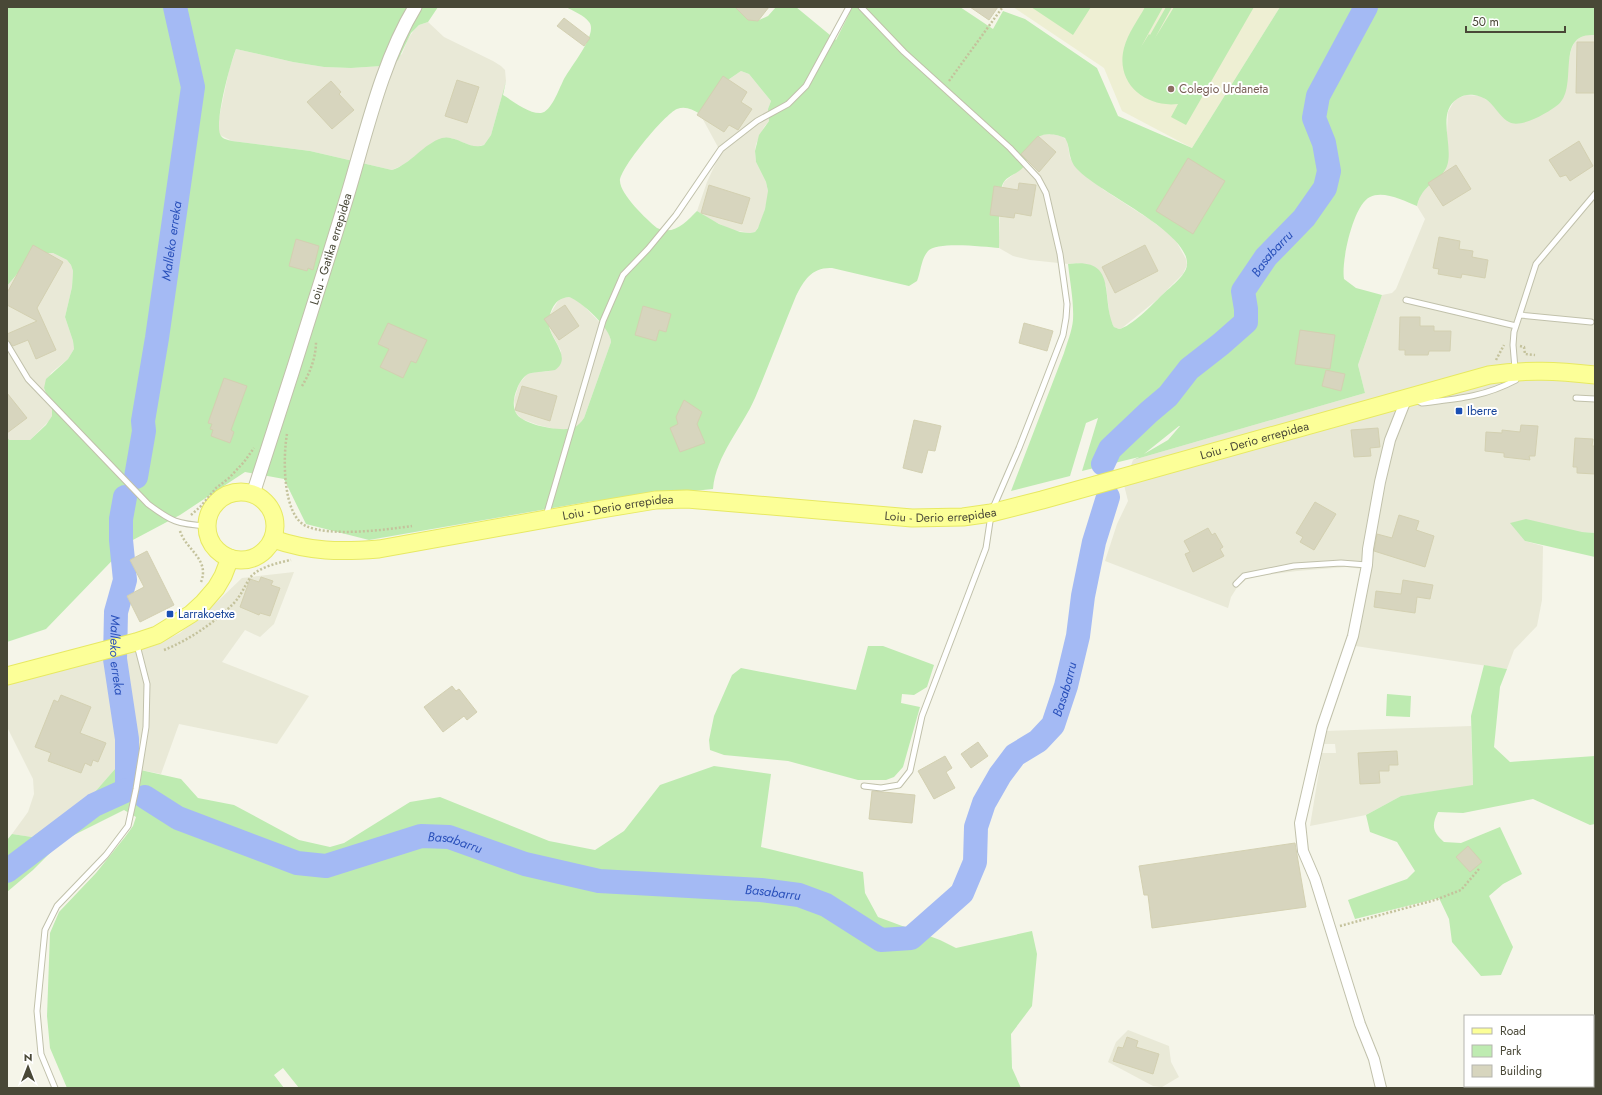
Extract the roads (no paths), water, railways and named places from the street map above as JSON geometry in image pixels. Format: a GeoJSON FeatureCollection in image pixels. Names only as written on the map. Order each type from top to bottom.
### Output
{"type":"FeatureCollection","features":[{"type":"Feature","properties":{"kind":"main road","name":"Loiu - Derio errepidea"},"geometry":{"type":"LineString","coordinates":[[273,539],[293,546],[315,550],[350,551],[379,549],[545,518],[656,500],[687,499],[912,518],[963,517],[991,513],[1042,500],[1489,375],[1515,371],[1558,371],[1595,375]]}},
{"type":"Feature","properties":{"kind":"main road"},"geometry":{"type":"LineString","coordinates":[[242,492],[253,494],[268,504],[273,512],[275,526],[273,539],[268,548],[260,555],[245,560],[230,558],[220,553],[213,546],[209,537],[207,526],[209,515],[214,506],[222,498],[231,494],[242,492]]}},
{"type":"Feature","properties":{"kind":"main road"},"geometry":{"type":"LineString","coordinates":[[7,676],[130,644],[157,635],[191,614],[216,588],[223,576],[230,558]]}},
{"type":"Feature","properties":{"kind":"street","name":"Loiu - Gatika errepidea"},"geometry":{"type":"LineString","coordinates":[[253,494],[298,358],[381,84],[400,34],[415,7]]}},
{"type":"Feature","properties":{"kind":"street"},"geometry":{"type":"LineString","coordinates":[[1381,1088],[1374,1059],[1360,1024],[1315,879],[1303,851],[1300,823],[1322,727],[1354,636],[1380,482],[1390,440],[1407,397]]}},
{"type":"Feature","properties":{"kind":"lane"},"geometry":{"type":"LineString","coordinates":[[545,518],[603,321],[623,275],[648,250],[676,215],[721,149],[757,121],[788,104],[806,86],[849,7]]}},
{"type":"Feature","properties":{"kind":"lane"},"geometry":{"type":"LineString","coordinates":[[861,7],[904,52],[1010,148],[1038,178],[1046,192],[1060,254],[1067,304],[1063,335],[1019,448],[991,513],[986,548],[922,716],[910,771],[899,785],[881,788],[864,786]]}},
{"type":"Feature","properties":{"kind":"lane"},"geometry":{"type":"LineString","coordinates":[[1515,371],[1513,345],[1516,326],[1536,264],[1595,194]]}},
{"type":"Feature","properties":{"kind":"lane"},"geometry":{"type":"LineString","coordinates":[[1406,300],[1516,326]]}},
{"type":"Feature","properties":{"kind":"lane"},"geometry":{"type":"LineString","coordinates":[[1520,315],[1591,322]]}},
{"type":"Feature","properties":{"kind":"lane"},"geometry":{"type":"LineString","coordinates":[[7,344],[28,379],[148,504],[167,519],[183,524],[207,526]]}},
{"type":"Feature","properties":{"kind":"lane"},"geometry":{"type":"LineString","coordinates":[[1576,398],[1595,399]]}},
{"type":"Feature","properties":{"kind":"lane"},"geometry":{"type":"LineString","coordinates":[[1236,584],[1244,576],[1294,566],[1341,563],[1367,564]]}},
{"type":"Feature","properties":{"kind":"lane"},"geometry":{"type":"LineString","coordinates":[[55,1088],[41,1054],[37,1011],[45,930],[58,906],[106,855],[128,826],[136,789],[146,727],[147,684],[130,644]]}},
{"type":"Feature","properties":{"kind":"waterway","name":"Malleko erreka"},"geometry":{"type":"LineString","coordinates":[[136,477],[144,431],[143,421],[157,338],[193,87],[175,7]]}},
{"type":"Feature","properties":{"kind":"waterway","name":"Basabarru"},"geometry":{"type":"LineString","coordinates":[[1103,464],[1110,449],[1168,396],[1189,369],[1246,322],[1246,309],[1243,291],[1266,257],[1304,218],[1325,188],[1329,171],[1324,143],[1314,118],[1318,96],[1366,7]]}},
{"type":"Feature","properties":{"kind":"waterway","name":"Malleko erreka"},"geometry":{"type":"LineString","coordinates":[[125,497],[121,519],[121,540],[125,580],[116,612],[115,659],[127,739],[127,790]]}},
{"type":"Feature","properties":{"kind":"waterway","name":"Basabarru"},"geometry":{"type":"LineString","coordinates":[[145,797],[178,818],[297,863],[326,866],[421,836],[449,837],[525,864],[599,881],[761,890],[799,895],[826,905],[881,940],[911,938],[962,893],[975,862],[976,827],[984,803],[1000,775],[1015,755],[1038,741],[1053,725],[1066,686],[1078,636],[1083,596],[1094,542],[1108,497]]}},
{"type":"Feature","properties":{"kind":"waterway"},"geometry":{"type":"LineString","coordinates":[[7,871],[94,805],[127,790]]}},
{"type":"Feature","properties":{"kind":"place","name":"Colegio Urdaneta"},"geometry":{"type":"Point","coordinates":[1171,89]}},
{"type":"Feature","properties":{"kind":"place","name":"Iberre"},"geometry":{"type":"Point","coordinates":[1459,411]}},
{"type":"Feature","properties":{"kind":"place","name":"Larrakoetxe"},"geometry":{"type":"Point","coordinates":[170,614]}}]}
